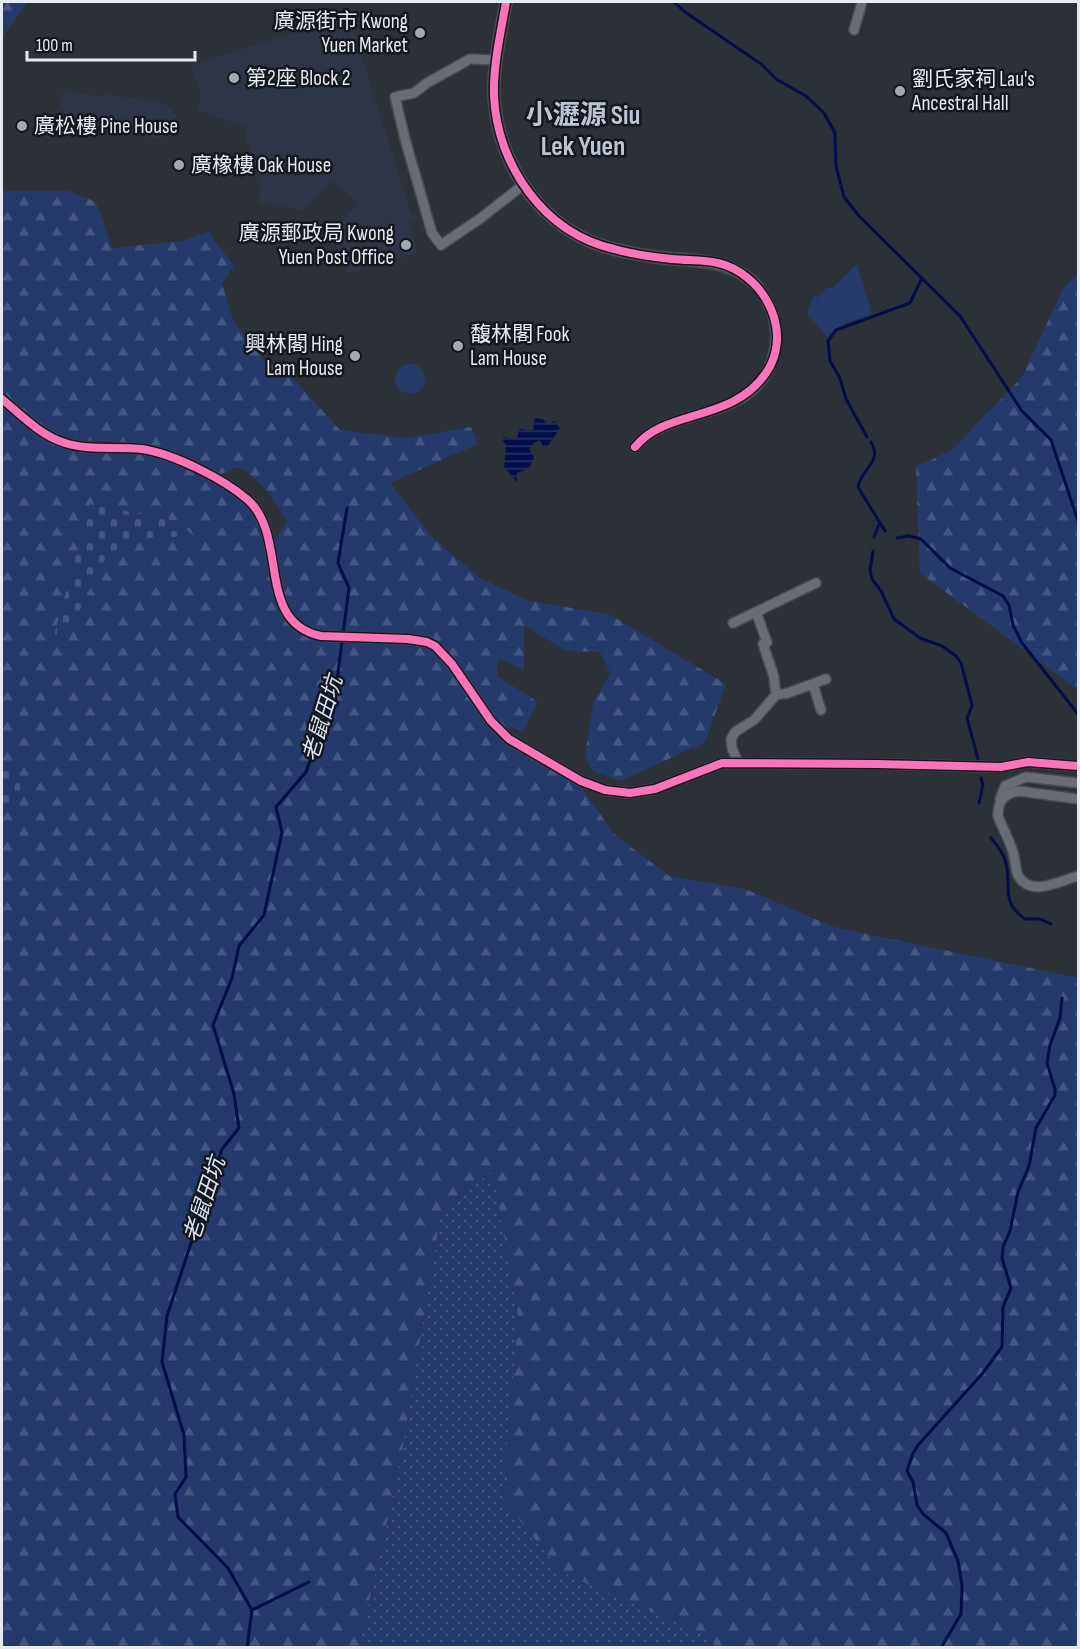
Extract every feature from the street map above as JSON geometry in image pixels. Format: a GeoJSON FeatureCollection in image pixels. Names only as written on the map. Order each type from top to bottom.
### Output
{"type":"FeatureCollection","features":[{"type":"Feature","properties":{"kind":"street"},"geometry":{"type":"LineString","coordinates":[[506,2],[496,60],[494,96],[500,133],[512,167],[523,185],[554,219],[590,241],[632,253],[716,262],[740,272],[757,286],[772,308],[776,329],[772,359],[765,374],[733,403],[659,430],[643,439],[635,447]]}},
{"type":"Feature","properties":{"kind":"street"},"geometry":{"type":"LineString","coordinates":[[854,30],[862,2]]}},
{"type":"Feature","properties":{"kind":"street"},"geometry":{"type":"LineString","coordinates":[[496,60],[474,58],[427,83],[414,93],[395,97],[432,233],[441,245],[481,219],[523,185]]}},
{"type":"Feature","properties":{"kind":"street"},"geometry":{"type":"LineString","coordinates":[[2,399],[33,425],[64,442],[75,445],[142,449],[175,457],[230,488],[247,500],[265,525],[269,535],[281,601],[297,626],[321,636],[408,639],[427,642],[435,646],[452,664],[498,729],[517,745],[581,781],[605,790],[630,793],[655,789],[713,766],[738,763],[1001,766],[1028,762],[1078,766]]}},
{"type":"Feature","properties":{"kind":"street"},"geometry":{"type":"LineString","coordinates":[[733,623],[816,583]]}},
{"type":"Feature","properties":{"kind":"street"},"geometry":{"type":"LineString","coordinates":[[756,612],[767,642],[763,644],[774,677],[776,695]]}},
{"type":"Feature","properties":{"kind":"street"},"geometry":{"type":"LineString","coordinates":[[738,763],[732,748],[732,736],[754,720],[776,695],[826,679]]}},
{"type":"Feature","properties":{"kind":"street"},"geometry":{"type":"LineString","coordinates":[[813,684],[821,710]]}},
{"type":"Feature","properties":{"kind":"street"},"geometry":{"type":"LineString","coordinates":[[1078,783],[1026,777],[1019,779],[1005,786],[999,802],[998,816],[1014,856],[1019,877],[1024,883],[1033,887],[1041,887],[1078,876]]}},
{"type":"Feature","properties":{"kind":"street"},"geometry":{"type":"LineString","coordinates":[[999,802],[1006,795],[1018,791],[1078,799]]}},
{"type":"Feature","properties":{"kind":"shaded area"},"geometry":{"type":"Polygon","coordinates":[[[349,16],[412,215],[416,214],[418,220],[408,224],[417,253],[348,274],[334,241],[336,228],[358,203],[333,181],[304,211],[259,202],[261,186],[245,136],[248,128],[197,110],[201,95],[191,65],[349,16]]]}},
{"type":"Feature","properties":{"kind":"shaded area"},"geometry":{"type":"Polygon","coordinates":[[[71,91],[104,97],[105,94],[159,102],[170,107],[178,119],[171,133],[160,139],[74,126],[61,108],[59,100],[63,93],[71,91]]]}},
{"type":"Feature","properties":{"kind":"shaded area"},"geometry":{"type":"Polygon","coordinates":[[[535,418],[543,419],[548,425],[554,421],[560,428],[547,447],[543,446],[540,440],[529,449],[534,456],[530,467],[517,473],[517,482],[504,467],[506,445],[503,437],[517,439],[519,429],[533,431],[535,418]]]}},
{"type":"Feature","properties":{"kind":"green space"},"geometry":{"type":"Polygon","coordinates":[[[2,2],[27,3],[2,37],[2,2]]]}},
{"type":"Feature","properties":{"kind":"green space"},"geometry":{"type":"Polygon","coordinates":[[[2,191],[68,191],[96,202],[112,248],[183,241],[208,231],[234,266],[222,283],[233,320],[263,360],[287,372],[340,430],[407,438],[471,427],[478,444],[390,483],[432,537],[478,577],[526,600],[611,615],[726,684],[705,742],[621,781],[592,771],[585,755],[594,700],[611,674],[600,652],[566,651],[524,625],[524,670],[498,658],[497,676],[538,702],[522,732],[511,727],[503,731],[443,645],[425,635],[324,632],[310,627],[299,618],[286,596],[274,541],[287,522],[266,490],[246,472],[237,467],[217,476],[175,453],[121,442],[76,440],[55,433],[36,421],[2,392],[2,191]]]}},
{"type":"Feature","properties":{"kind":"green space"},"geometry":{"type":"Polygon","coordinates":[[[857,264],[872,314],[836,328],[827,337],[807,313],[814,294],[817,298],[827,288],[833,288],[857,264]]]}},
{"type":"Feature","properties":{"kind":"green space"},"geometry":{"type":"Polygon","coordinates":[[[1078,273],[1078,690],[920,573],[916,467],[952,450],[1022,377],[1063,289],[1078,273]]]}},
{"type":"Feature","properties":{"kind":"green space"},"geometry":{"type":"Polygon","coordinates":[[[410,364],[421,368],[425,379],[421,390],[410,394],[399,390],[395,379],[399,368],[410,364]]]}},
{"type":"Feature","properties":{"kind":"green space"},"geometry":{"type":"Polygon","coordinates":[[[2,406],[29,429],[51,443],[74,451],[140,455],[171,460],[242,500],[251,509],[265,541],[271,587],[280,609],[295,630],[318,641],[425,645],[446,662],[489,726],[507,745],[582,788],[614,834],[669,876],[745,889],[834,927],[1078,978],[1078,1647],[716,1647],[707,1636],[561,1572],[503,1499],[518,1317],[493,1170],[441,1211],[401,1458],[359,1647],[2,1647],[2,406]]]}},
{"type":"Feature","properties":{"kind":"green space"},"geometry":{"type":"Polygon","coordinates":[[[90,504],[177,521],[194,536],[130,539],[105,559],[70,630],[52,643],[90,504]]]}},
{"type":"Feature","properties":{"kind":"green space"},"geometry":{"type":"Polygon","coordinates":[[[8,769],[19,774],[21,798],[13,811],[2,802],[2,771],[8,769]]]}},
{"type":"Feature","properties":{"kind":"green space"},"geometry":{"type":"Polygon","coordinates":[[[493,1170],[518,1317],[503,1499],[707,1636],[716,1647],[359,1648],[401,1458],[441,1211],[493,1170]]]}},
{"type":"Feature","properties":{"kind":"waterway"},"geometry":{"type":"LineString","coordinates":[[674,2],[761,64],[776,79],[806,96],[824,113],[835,133],[836,166],[844,197],[859,216],[960,316],[1022,411],[1051,440],[1078,521]]}},
{"type":"Feature","properties":{"kind":"waterway"},"geometry":{"type":"LineString","coordinates":[[867,437],[846,399],[840,378],[830,361],[828,341],[836,330],[910,303],[922,278]]}},
{"type":"Feature","properties":{"kind":"waterway"},"geometry":{"type":"LineString","coordinates":[[871,442],[874,449],[873,460],[858,487],[885,531]]}},
{"type":"Feature","properties":{"kind":"waterway","name":"老鼠田坑"},"geometry":{"type":"LineString","coordinates":[[247,1648],[252,1610],[228,1568],[178,1517],[175,1494],[186,1477],[184,1435],[162,1362],[167,1316],[222,1149],[239,1128],[234,1094],[213,1025],[232,978],[239,946],[264,915],[282,832],[276,807],[306,772],[336,688],[349,588],[338,563],[347,508]]}},
{"type":"Feature","properties":{"kind":"waterway"},"geometry":{"type":"LineString","coordinates":[[874,537],[879,524]]}},
{"type":"Feature","properties":{"kind":"waterway"},"geometry":{"type":"LineString","coordinates":[[897,538],[909,536],[921,539],[950,568],[1003,596],[1009,605],[1013,625],[1022,643],[1078,714]]}},
{"type":"Feature","properties":{"kind":"waterway"},"geometry":{"type":"LineString","coordinates":[[873,551],[870,570],[872,579],[881,591],[894,619],[920,638],[942,646],[956,656],[961,663],[972,706],[967,718],[978,759]]}},
{"type":"Feature","properties":{"kind":"waterway"},"geometry":{"type":"LineString","coordinates":[[979,803],[983,785],[981,778]]}},
{"type":"Feature","properties":{"kind":"waterway"},"geometry":{"type":"LineString","coordinates":[[991,838],[1005,860],[1008,872],[1008,894],[1012,906],[1025,919],[1040,919],[1051,924]]}},
{"type":"Feature","properties":{"kind":"waterway"},"geometry":{"type":"LineString","coordinates":[[941,1648],[961,1614],[962,1586],[958,1561],[946,1533],[923,1514],[917,1505],[913,1482],[907,1471],[913,1453],[919,1444],[982,1374],[1002,1347],[1003,1307],[1011,1288],[1002,1258],[1003,1247],[1010,1231],[1018,1192],[1029,1166],[1036,1128],[1055,1095],[1047,1063],[1050,1045],[1060,1018],[1062,998]]}},
{"type":"Feature","properties":{"kind":"waterway"},"geometry":{"type":"LineString","coordinates":[[252,1610],[309,1582]]}},
{"type":"Feature","properties":{"kind":"cycle path"},"geometry":{"type":"LineString","coordinates":[[506,2],[494,84],[497,122],[504,147],[515,171],[529,192],[546,212],[566,228],[589,241],[642,255],[719,263],[740,272],[764,295],[776,326],[777,342],[774,358],[766,373],[752,389],[718,408],[664,426],[648,435],[635,447]]}},
{"type":"Feature","properties":{"kind":"cycle path"},"geometry":{"type":"LineString","coordinates":[[2,399],[39,430],[65,443],[93,448],[132,448],[155,452],[198,468],[226,484],[248,500],[260,516],[267,535],[280,597],[288,614],[301,628],[321,636],[408,639],[427,642],[435,646],[452,664],[491,721],[509,739],[581,781],[605,790],[630,793],[655,789],[722,763],[1001,767],[1028,762],[1078,766]]}},
{"type":"Feature","properties":{"kind":"place","name":"廣源街市 Kwong Yuen Market"},"geometry":{"type":"Point","coordinates":[420,33]}},
{"type":"Feature","properties":{"kind":"place","name":"第2座 Block 2"},"geometry":{"type":"Point","coordinates":[234,78]}},
{"type":"Feature","properties":{"kind":"place","name":"劉氏家祠 Lau's Ancestral Hall"},"geometry":{"type":"Point","coordinates":[900,91]}},
{"type":"Feature","properties":{"kind":"place","name":"廣松樓 Pine House"},"geometry":{"type":"Point","coordinates":[22,126]}},
{"type":"Feature","properties":{"kind":"place","name":"廣橡樓 Oak House"},"geometry":{"type":"Point","coordinates":[179,165]}},
{"type":"Feature","properties":{"kind":"place","name":"廣源郵政局 Kwong Yuen Post Office"},"geometry":{"type":"Point","coordinates":[406,245]}},
{"type":"Feature","properties":{"kind":"place","name":"馥林閣 Fook Lam House"},"geometry":{"type":"Point","coordinates":[458,346]}},
{"type":"Feature","properties":{"kind":"place","name":"興林閣 Hing Lam House"},"geometry":{"type":"Point","coordinates":[355,356]}},
{"type":"Feature","properties":{"kind":"district","name":"小瀝源 Siu Lek Yuen"},"geometry":{"type":"Point","coordinates":[583,132]}}]}
